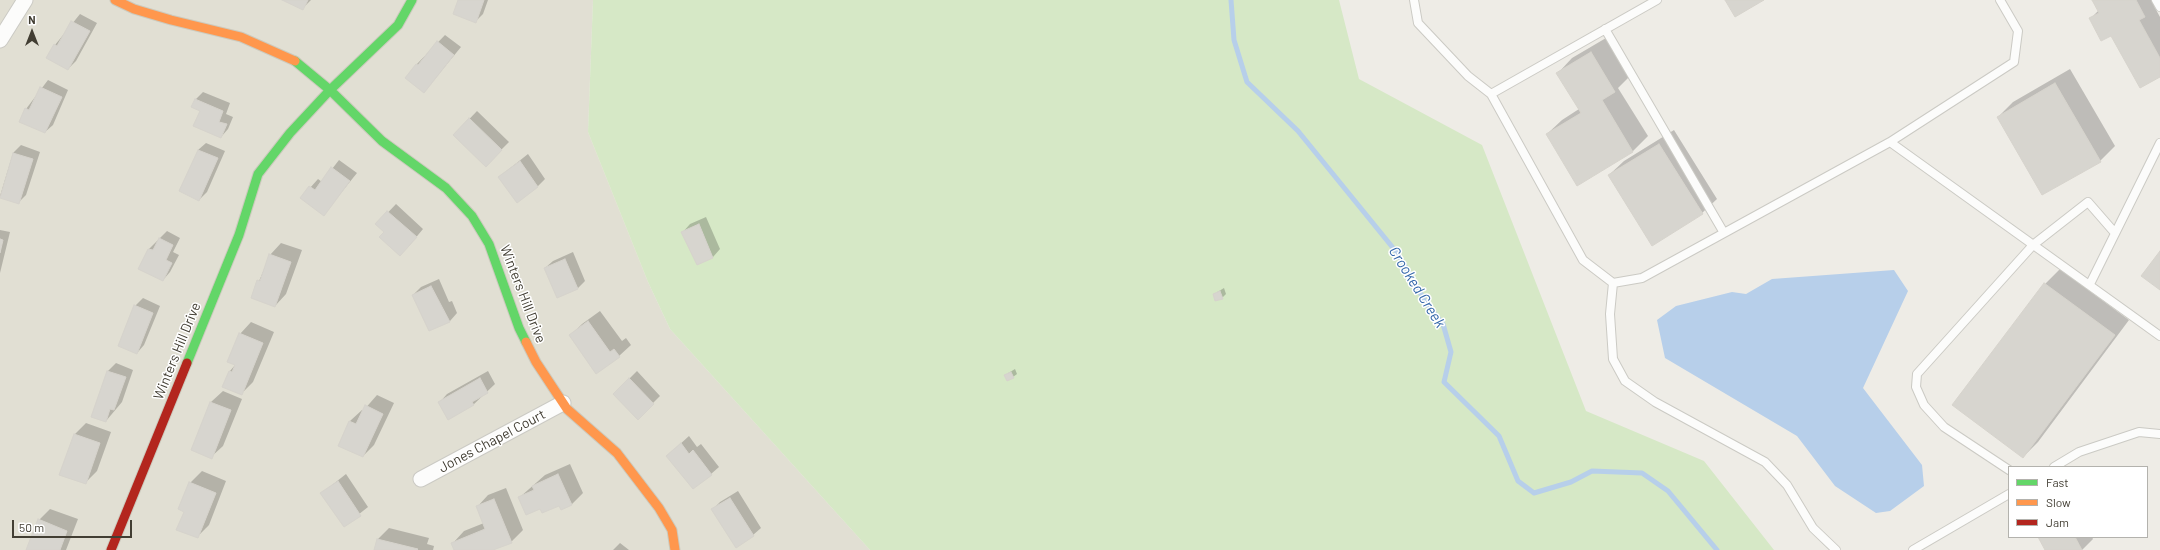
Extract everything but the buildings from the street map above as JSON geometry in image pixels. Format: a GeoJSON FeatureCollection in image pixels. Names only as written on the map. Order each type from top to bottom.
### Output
{"type":"FeatureCollection","features":[{"type":"Feature","properties":{"kind":"street"},"geometry":{"type":"LineString","coordinates":[[0,40],[25,0]]}},
{"type":"Feature","properties":{"kind":"street","name":"Winters Hill Drive"},"geometry":{"type":"LineString","coordinates":[[115,0],[134,9],[164,18],[241,37],[293,60],[330,90],[382,141],[446,188],[472,216],[489,244],[519,328],[536,362],[567,409],[617,453],[659,508],[672,530],[675,550]]}},
{"type":"Feature","properties":{"kind":"street","name":"Winters Hill Drive"},"geometry":{"type":"LineString","coordinates":[[111,550],[239,235],[258,174],[290,133],[330,90],[398,25],[412,0]]}},
{"type":"Feature","properties":{"kind":"street","name":"Jones Chapel Court"},"geometry":{"type":"LineString","coordinates":[[421,479],[563,403]]}},
{"type":"Feature","properties":{"kind":"lane"},"geometry":{"type":"LineString","coordinates":[[1414,0],[1418,23],[1468,76],[1491,94],[1583,260],[1613,283],[1642,278],[1890,142],[2014,62],[2018,31],[2000,0]]}},
{"type":"Feature","properties":{"kind":"lane"},"geometry":{"type":"LineString","coordinates":[[1491,94],[1657,0]]}},
{"type":"Feature","properties":{"kind":"lane"},"geometry":{"type":"LineString","coordinates":[[2156,0],[2160,7]]}},
{"type":"Feature","properties":{"kind":"lane"},"geometry":{"type":"LineString","coordinates":[[1605,29],[1724,233]]}},
{"type":"Feature","properties":{"kind":"lane"},"geometry":{"type":"LineString","coordinates":[[1890,142],[2090,284],[2160,336]]}},
{"type":"Feature","properties":{"kind":"lane"},"geometry":{"type":"LineString","coordinates":[[2090,284],[2160,143]]}},
{"type":"Feature","properties":{"kind":"lane"},"geometry":{"type":"LineString","coordinates":[[2008,469],[1944,427],[1924,405],[1916,386],[1917,374],[2033,245],[2088,202],[2115,233]]}},
{"type":"Feature","properties":{"kind":"lane"},"geometry":{"type":"LineString","coordinates":[[1613,283],[1610,314],[1613,359],[1625,381],[1655,402],[1765,462],[1787,485],[1813,528],[1836,550]]}},
{"type":"Feature","properties":{"kind":"lane"},"geometry":{"type":"LineString","coordinates":[[2056,466],[2079,452],[2139,432],[2160,434]]}},
{"type":"Feature","properties":{"kind":"lane"},"geometry":{"type":"LineString","coordinates":[[1913,550],[2008,495]]}},
{"type":"Feature","properties":{"kind":"shaded area"},"geometry":{"type":"Polygon","coordinates":[[[0,0],[593,0],[588,132],[648,282],[670,329],[870,550],[0,550],[0,0]]]}},
{"type":"Feature","properties":{"kind":"green space"},"geometry":{"type":"Polygon","coordinates":[[[593,0],[1339,0],[1359,79],[1482,145],[1586,411],[1704,461],[1774,550],[870,550],[670,329],[648,282],[588,132],[593,0]]]}},
{"type":"Feature","properties":{"kind":"water"},"geometry":{"type":"Polygon","coordinates":[[[1894,270],[1908,291],[1863,388],[1922,465],[1924,486],[1890,511],[1876,513],[1835,486],[1797,436],[1665,358],[1657,320],[1676,306],[1732,292],[1746,294],[1772,279],[1894,270]]]}},
{"type":"Feature","properties":{"kind":"waterway","name":"Crooked Creek"},"geometry":{"type":"LineString","coordinates":[[1231,0],[1234,40],[1247,82],[1298,131],[1398,254],[1426,303],[1443,324],[1451,352],[1444,382],[1499,436],[1518,481],[1534,493],[1571,482],[1592,471],[1642,473],[1668,491],[1717,550]]}},
{"type":"Feature","properties":{"kind":"traffic: fast"},"geometry":{"type":"LineString","coordinates":[[187,363],[239,235],[258,174],[290,133],[330,90],[398,25],[412,0]]}},
{"type":"Feature","properties":{"kind":"traffic: fast"},"geometry":{"type":"LineString","coordinates":[[295,61],[330,90],[382,141],[446,188],[472,216],[489,244],[519,328],[526,342]]}},
{"type":"Feature","properties":{"kind":"traffic: slow"},"geometry":{"type":"LineString","coordinates":[[115,0],[134,9],[171,20],[241,37],[295,61]]}},
{"type":"Feature","properties":{"kind":"traffic: slow"},"geometry":{"type":"LineString","coordinates":[[526,342],[536,362],[567,409],[617,453],[659,508],[672,530],[675,550]]}},
{"type":"Feature","properties":{"kind":"traffic: jam"},"geometry":{"type":"LineString","coordinates":[[111,550],[187,363]]}}]}
